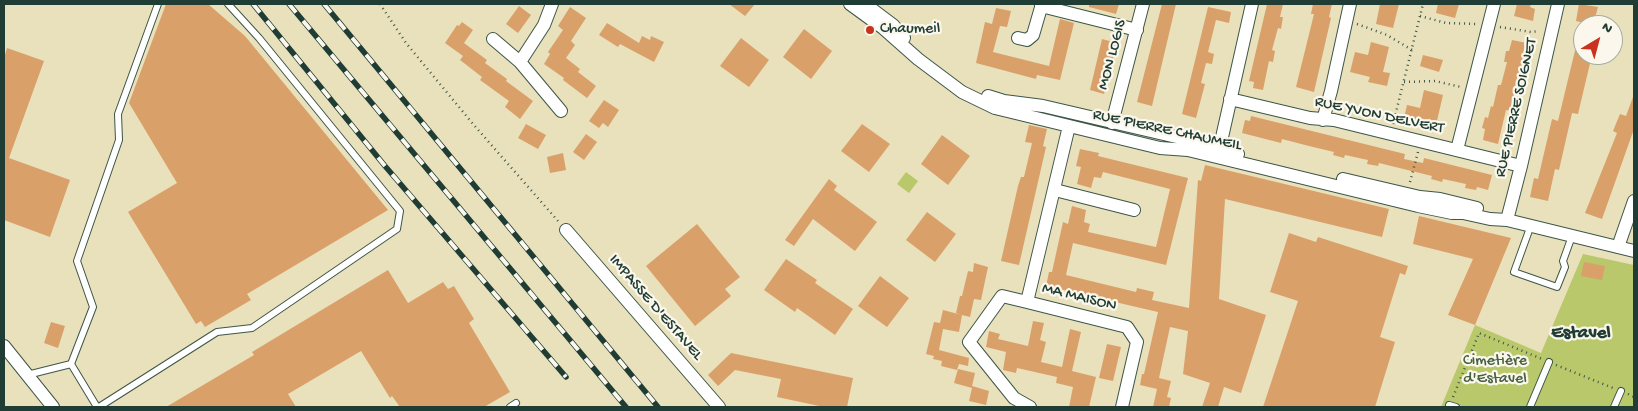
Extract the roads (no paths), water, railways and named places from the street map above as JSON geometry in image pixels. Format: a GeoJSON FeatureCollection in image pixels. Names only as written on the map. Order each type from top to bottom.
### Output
{"type":"FeatureCollection","features":[{"type":"Feature","properties":{"kind":"street"},"geometry":{"type":"LineString","coordinates":[[520,62],[544,25],[552,4]]}},
{"type":"Feature","properties":{"kind":"street","name":"RUE PIERRE CHAUMEIL"},"geometry":{"type":"LineString","coordinates":[[850,4],[883,28],[918,60],[962,92],[995,108],[1160,148],[1219,154],[1406,194],[1440,199],[1496,213],[1507,220]]}},
{"type":"Feature","properties":{"kind":"street","name":"RUE PIERRE CHAUMEIL"},"geometry":{"type":"LineString","coordinates":[[865,4],[893,25],[922,54],[966,86],[991,98],[1043,106],[1185,139],[1219,154],[1418,206],[1490,219],[1507,220],[1634,251]]}},
{"type":"Feature","properties":{"kind":"street","name":"MON LOGIS"},"geometry":{"type":"LineString","coordinates":[[1112,123],[1143,4]]}},
{"type":"Feature","properties":{"kind":"street"},"geometry":{"type":"LineString","coordinates":[[1219,154],[1252,4]]}},
{"type":"Feature","properties":{"kind":"street"},"geometry":{"type":"LineString","coordinates":[[1323,120],[1350,4]]}},
{"type":"Feature","properties":{"kind":"street"},"geometry":{"type":"LineString","coordinates":[[1457,150],[1494,4]]}},
{"type":"Feature","properties":{"kind":"street","name":"RUE PIERRE SOIGNET"},"geometry":{"type":"LineString","coordinates":[[1507,220],[1558,4]]}},
{"type":"Feature","properties":{"kind":"street"},"geometry":{"type":"LineString","coordinates":[[1018,38],[1027,40],[1034,35],[1041,5],[1137,30]]}},
{"type":"Feature","properties":{"kind":"street"},"geometry":{"type":"LineString","coordinates":[[494,39],[520,62],[561,111]]}},
{"type":"Feature","properties":{"kind":"street","name":"RUE YVON DELVERT"},"geometry":{"type":"LineString","coordinates":[[1230,98],[1310,118],[1334,120],[1421,140],[1521,166]]}},
{"type":"Feature","properties":{"kind":"street"},"geometry":{"type":"LineString","coordinates":[[1069,126],[1085,116]]}},
{"type":"Feature","properties":{"kind":"street"},"geometry":{"type":"LineString","coordinates":[[1112,123],[1124,139]]}},
{"type":"Feature","properties":{"kind":"street","name":"MA MAISON"},"geometry":{"type":"LineString","coordinates":[[1027,302],[1069,126]]}},
{"type":"Feature","properties":{"kind":"street"},"geometry":{"type":"LineString","coordinates":[[1054,190],[1134,210]]}},
{"type":"Feature","properties":{"kind":"street"},"geometry":{"type":"LineString","coordinates":[[1618,247],[1634,201]]}},
{"type":"Feature","properties":{"kind":"street","name":"IMPASSE D'ESTAVEL"},"geometry":{"type":"LineString","coordinates":[[566,230],[719,407]]}},
{"type":"Feature","properties":{"kind":"street","name":"MA MAISON"},"geometry":{"type":"LineString","coordinates":[[1030,407],[1014,398],[969,342],[1002,296],[1127,327],[1137,342],[1122,407]]}},
{"type":"Feature","properties":{"kind":"street"},"geometry":{"type":"LineString","coordinates":[[4,346],[53,407]]}},
{"type":"Feature","properties":{"kind":"lane"},"geometry":{"type":"LineString","coordinates":[[71,364],[93,306],[77,261],[119,140],[118,114],[158,4]]}},
{"type":"Feature","properties":{"kind":"lane"},"geometry":{"type":"LineString","coordinates":[[71,364],[98,407],[217,332],[252,328],[397,229],[400,211],[259,38],[228,4]]}},
{"type":"Feature","properties":{"kind":"lane"},"geometry":{"type":"LineString","coordinates":[[1531,225],[1514,272],[1557,287],[1565,267],[1563,260],[1572,236]]}},
{"type":"Feature","properties":{"kind":"lane"},"geometry":{"type":"LineString","coordinates":[[1530,407],[1549,362]]}},
{"type":"Feature","properties":{"kind":"lane"},"geometry":{"type":"LineString","coordinates":[[27,375],[71,364]]}},
{"type":"Feature","properties":{"kind":"lane"},"geometry":{"type":"LineString","coordinates":[[1614,407],[1620,392]]}},
{"type":"Feature","properties":{"kind":"lane"},"geometry":{"type":"LineString","coordinates":[[510,407],[516,403]]}},
{"type":"Feature","properties":{"kind":"railway"},"geometry":{"type":"LineString","coordinates":[[253,4],[385,166],[566,377]]}},
{"type":"Feature","properties":{"kind":"railway"},"geometry":{"type":"LineString","coordinates":[[289,4],[626,407]]}},
{"type":"Feature","properties":{"kind":"railway"},"geometry":{"type":"LineString","coordinates":[[324,4],[658,407]]}},
{"type":"Feature","properties":{"kind":"place","name":"Chaumeil"},"geometry":{"type":"Point","coordinates":[870,30]}},
{"type":"Feature","properties":{"kind":"district","name":"Estavel"},"geometry":{"type":"Point","coordinates":[1581,334]}},
{"type":"Feature","properties":{"kind":"park label","name":"Cimetière d'Estavel"},"geometry":{"type":"Point","coordinates":[1495,371]}}]}
